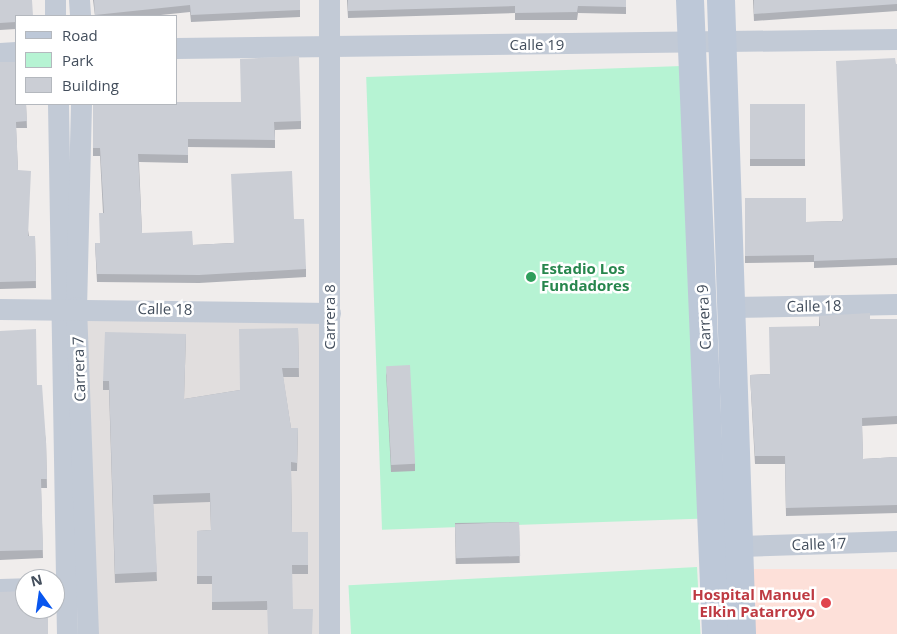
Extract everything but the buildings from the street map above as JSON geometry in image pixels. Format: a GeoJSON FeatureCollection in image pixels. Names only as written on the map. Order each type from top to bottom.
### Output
{"type":"FeatureCollection","features":[{"type":"Feature","properties":{"kind":"street"},"geometry":{"type":"LineString","coordinates":[[55,0],[56,15]]}},
{"type":"Feature","properties":{"kind":"street"},"geometry":{"type":"LineString","coordinates":[[79,0],[80,15]]}},
{"type":"Feature","properties":{"kind":"street","name":"Carrera 8"},"geometry":{"type":"LineString","coordinates":[[329,0],[329,634]]}},
{"type":"Feature","properties":{"kind":"street","name":"Carrera 9"},"geometry":{"type":"LineString","coordinates":[[690,0],[716,634]]}},
{"type":"Feature","properties":{"kind":"street","name":"Carrera 9"},"geometry":{"type":"LineString","coordinates":[[721,0],[741,546],[742,634]]}},
{"type":"Feature","properties":{"kind":"street","name":"Calle 19"},"geometry":{"type":"LineString","coordinates":[[178,48],[330,45],[692,45],[897,39]]}},
{"type":"Feature","properties":{"kind":"street"},"geometry":{"type":"LineString","coordinates":[[0,53],[15,52]]}},
{"type":"Feature","properties":{"kind":"street","name":"Carrera 7"},"geometry":{"type":"LineString","coordinates":[[58,105],[68,307],[87,586],[88,634]]}},
{"type":"Feature","properties":{"kind":"street","name":"Carrera 7"},"geometry":{"type":"LineString","coordinates":[[61,569],[68,307],[81,105]]}},
{"type":"Feature","properties":{"kind":"street","name":"Calle 18"},"geometry":{"type":"LineString","coordinates":[[732,307],[897,304]]}},
{"type":"Feature","properties":{"kind":"street","name":"Calle 18"},"geometry":{"type":"LineString","coordinates":[[0,309],[68,307],[330,313]]}},
{"type":"Feature","properties":{"kind":"street","name":"Calle 17"},"geometry":{"type":"LineString","coordinates":[[741,546],[897,541]]}},
{"type":"Feature","properties":{"kind":"street"},"geometry":{"type":"LineString","coordinates":[[65,587],[87,586]]}},
{"type":"Feature","properties":{"kind":"street"},"geometry":{"type":"LineString","coordinates":[[0,589],[15,588]]}},
{"type":"Feature","properties":{"kind":"street","name":"Carrera 7"},"geometry":{"type":"LineString","coordinates":[[64,619],[66,634]]}},
{"type":"Feature","properties":{"kind":"shaded area"},"geometry":{"type":"Polygon","coordinates":[[[85,309],[331,309],[331,634],[85,634],[85,309]]]}},
{"type":"Feature","properties":{"kind":"shaded area","name":"Hospital Manuel Elkin Patarroyo"},"geometry":{"type":"Polygon","coordinates":[[[754,569],[897,569],[897,634],[754,634],[754,569]]]}},
{"type":"Feature","properties":{"kind":"green space","name":"Estadio Los Fundadores"},"geometry":{"type":"Polygon","coordinates":[[[682,66],[698,519],[382,530],[366,77],[682,66]]]}},
{"type":"Feature","properties":{"kind":"green space"},"geometry":{"type":"Polygon","coordinates":[[[697,567],[701,634],[351,634],[348,585],[697,567]]]}},
{"type":"Feature","properties":{"kind":"place","name":"Estadio Los Fundadores"},"geometry":{"type":"Point","coordinates":[531,277]}},
{"type":"Feature","properties":{"kind":"place","name":"Hospital Manuel Elkin Patarroyo"},"geometry":{"type":"Point","coordinates":[826,603]}}]}
